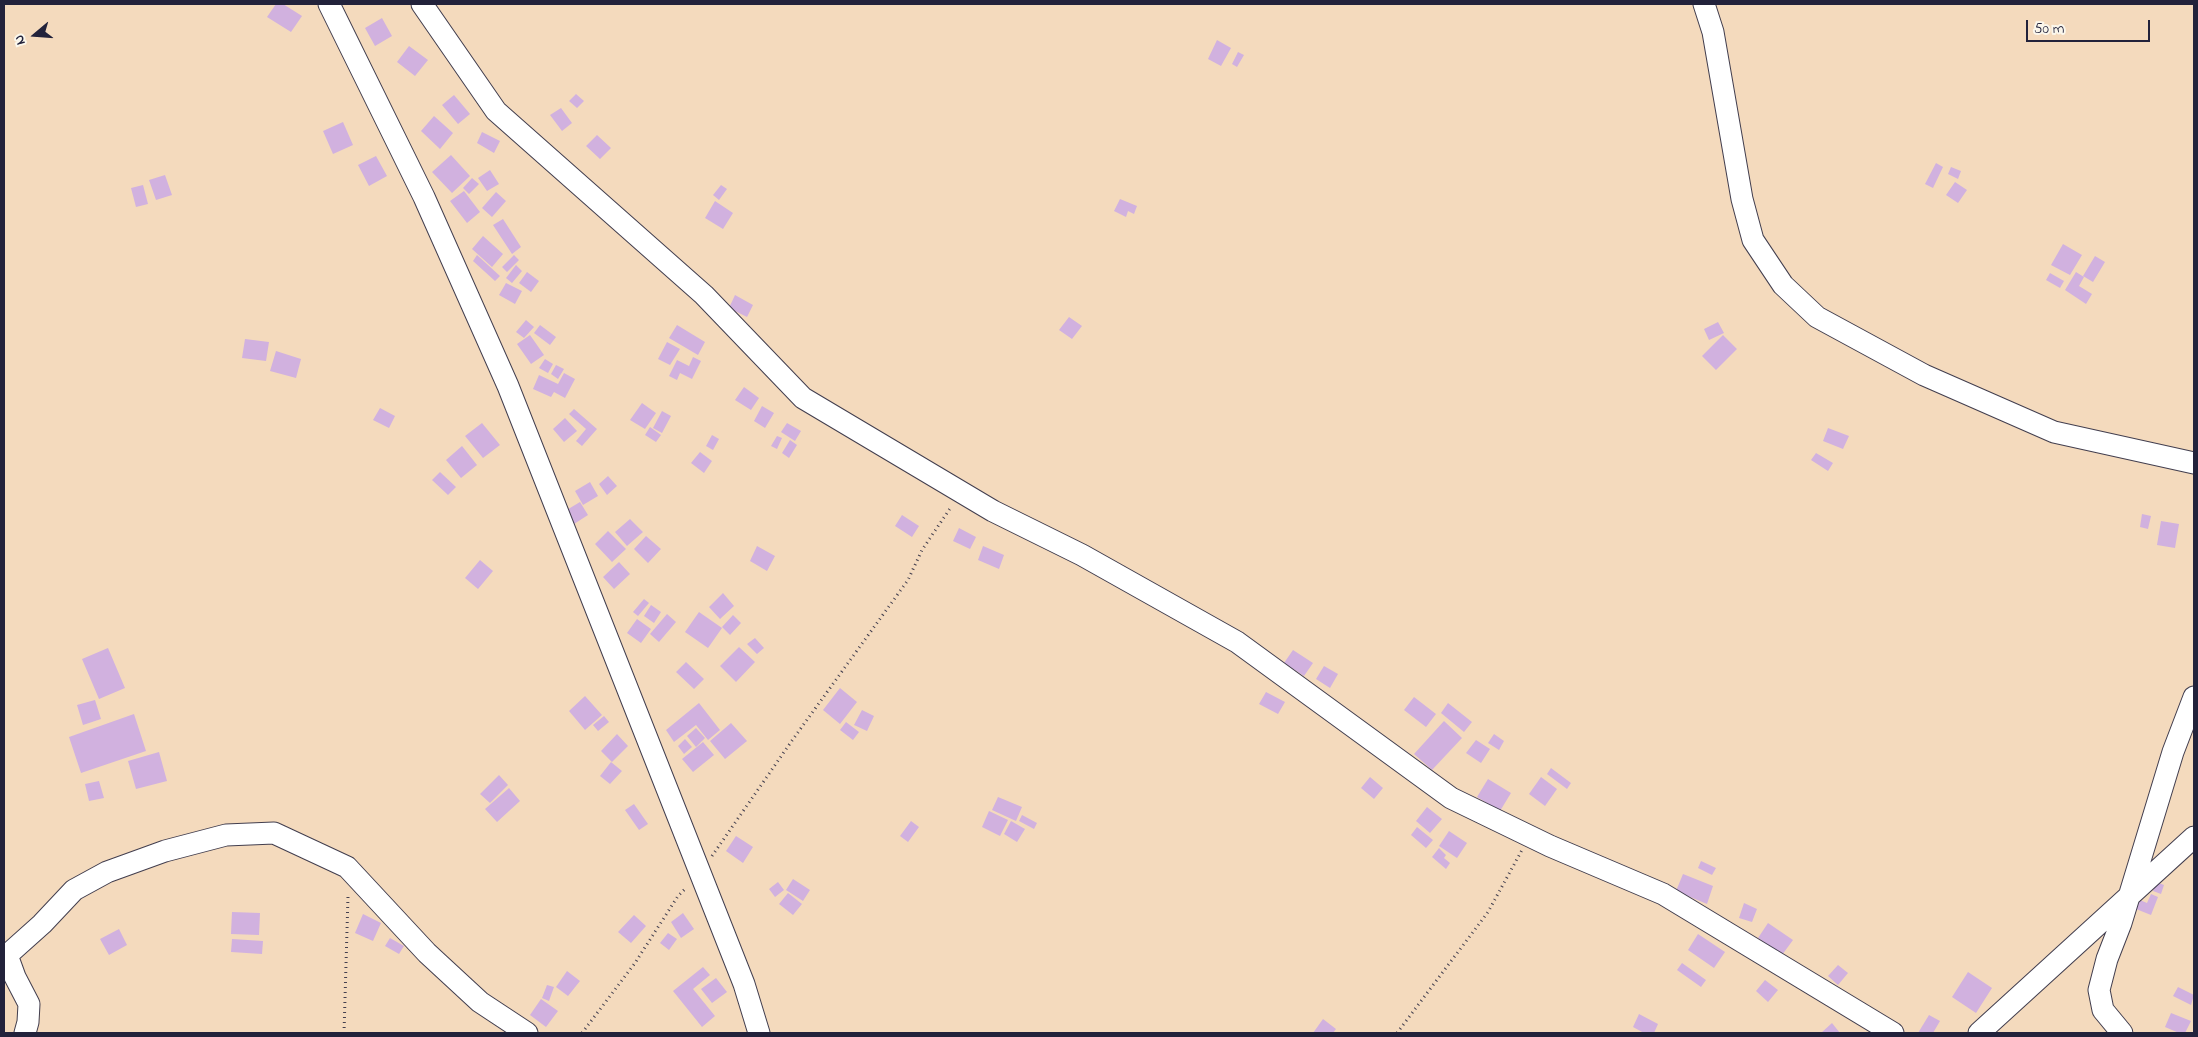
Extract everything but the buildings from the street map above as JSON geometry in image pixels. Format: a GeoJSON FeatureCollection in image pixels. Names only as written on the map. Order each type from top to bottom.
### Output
{"type":"FeatureCollection","features":[{"type":"Feature","properties":{"kind":"street"},"geometry":{"type":"LineString","coordinates":[[329,4],[424,197],[508,386],[744,984],[759,1033]]}},
{"type":"Feature","properties":{"kind":"street"},"geometry":{"type":"LineString","coordinates":[[422,4],[496,111],[704,295],[804,398],[993,511],[1082,555],[1237,642],[1451,798],[1530,836],[1663,894],[1893,1033]]}},
{"type":"Feature","properties":{"kind":"street"},"geometry":{"type":"LineString","coordinates":[[1704,4],[1713,32],[1742,199],[1753,240],[1783,285],[1817,317],[1908,366],[2054,432],[2194,463]]}},
{"type":"Feature","properties":{"kind":"street"},"geometry":{"type":"LineString","coordinates":[[2122,1033],[2103,1010],[2099,990],[2107,959],[2173,752],[2194,697]]}},
{"type":"Feature","properties":{"kind":"street"},"geometry":{"type":"LineString","coordinates":[[25,1033],[29,1004],[6,956],[42,924],[74,890],[107,872],[164,850],[226,835],[274,833],[347,867],[427,953],[480,1002],[526,1033]]}},
{"type":"Feature","properties":{"kind":"street"},"geometry":{"type":"LineString","coordinates":[[1979,1033],[2194,837]]}},
{"type":"Feature","properties":{"kind":"path"},"geometry":{"type":"LineString","coordinates":[[582,1033],[635,963],[678,896],[700,874],[791,742],[908,580],[922,550],[943,521],[960,491]]}},
{"type":"Feature","properties":{"kind":"path"},"geometry":{"type":"LineString","coordinates":[[1397,1033],[1488,912],[1530,836]]}},
{"type":"Feature","properties":{"kind":"path"},"geometry":{"type":"LineString","coordinates":[[344,1033],[348,898],[347,867]]}}]}
